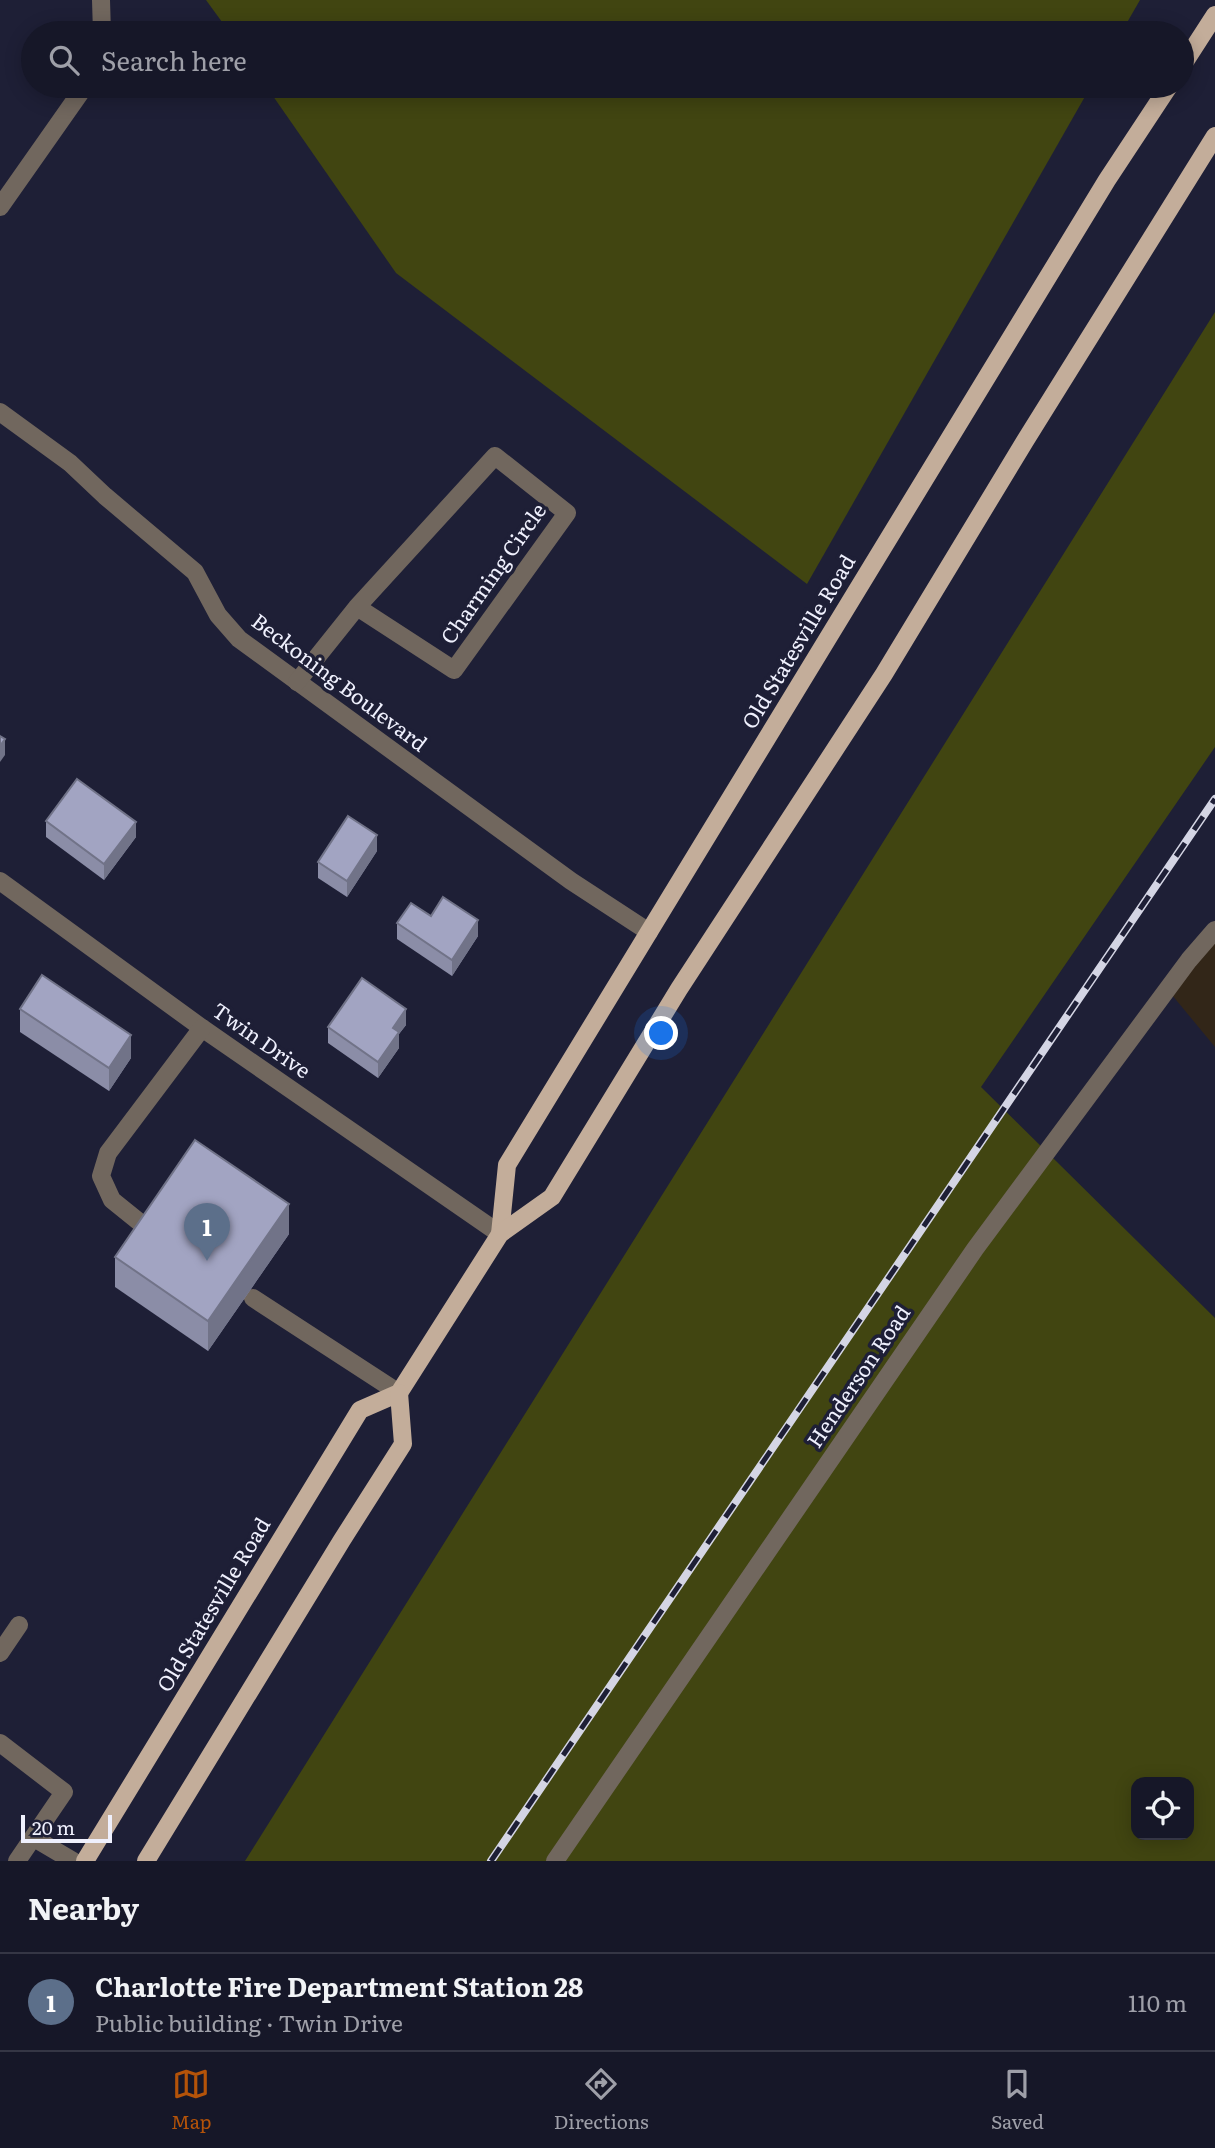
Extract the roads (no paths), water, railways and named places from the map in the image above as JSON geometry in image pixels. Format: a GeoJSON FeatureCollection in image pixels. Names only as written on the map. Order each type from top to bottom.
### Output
{"type":"FeatureCollection","features":[{"type":"Feature","properties":{"kind":"main road"},"geometry":{"type":"LineString","coordinates":[[1194,47],[1215,15]]}},
{"type":"Feature","properties":{"kind":"main road","name":"Old Statesville Road"},"geometry":{"type":"LineString","coordinates":[[500,1234],[507,1164],[1085,216],[1161,98]]}},
{"type":"Feature","properties":{"kind":"main road","name":"Old Statesville Road"},"geometry":{"type":"LineString","coordinates":[[85,1861],[360,1410],[399,1393],[500,1234],[552,1197],[679,989],[884,674],[1215,136]]}},
{"type":"Feature","properties":{"kind":"main road"},"geometry":{"type":"LineString","coordinates":[[146,1861],[403,1444],[399,1393]]}},
{"type":"Feature","properties":{"kind":"street"},"geometry":{"type":"LineString","coordinates":[[101,0],[102,21]]}},
{"type":"Feature","properties":{"kind":"street"},"geometry":{"type":"LineString","coordinates":[[0,206],[76,98]]}},
{"type":"Feature","properties":{"kind":"street","name":"Beckoning Boulevard"},"geometry":{"type":"LineString","coordinates":[[0,412],[70,463],[195,572],[218,615],[239,639],[570,881],[649,932]]}},
{"type":"Feature","properties":{"kind":"street","name":"Charming Circle"},"geometry":{"type":"LineString","coordinates":[[298,682],[357,607],[495,456],[567,513],[454,670],[357,607]]}},
{"type":"Feature","properties":{"kind":"street","name":"Twin Drive"},"geometry":{"type":"LineString","coordinates":[[0,881],[202,1028],[500,1234]]}},
{"type":"Feature","properties":{"kind":"street","name":"Henderson Road"},"geometry":{"type":"LineString","coordinates":[[555,1861],[998,1217],[1189,960],[1215,930]]}},
{"type":"Feature","properties":{"kind":"street"},"geometry":{"type":"LineString","coordinates":[[143,1225],[112,1200],[102,1176],[108,1153],[202,1028]]}},
{"type":"Feature","properties":{"kind":"street"},"geometry":{"type":"LineString","coordinates":[[253,1298],[399,1393]]}},
{"type":"Feature","properties":{"kind":"street"},"geometry":{"type":"LineString","coordinates":[[0,1653],[19,1625]]}},
{"type":"Feature","properties":{"kind":"street"},"geometry":{"type":"LineString","coordinates":[[0,1743],[65,1792],[17,1861]]}},
{"type":"Feature","properties":{"kind":"street"},"geometry":{"type":"LineString","coordinates":[[34,1838],[73,1861]]}},
{"type":"Feature","properties":{"kind":"railway"},"geometry":{"type":"LineString","coordinates":[[491,1861],[1215,799]]}},
{"type":"Feature","properties":{"kind":"place","name":"Charlotte Fire Department Station 28"},"geometry":{"type":"Point","coordinates":[207,1261]}}]}
